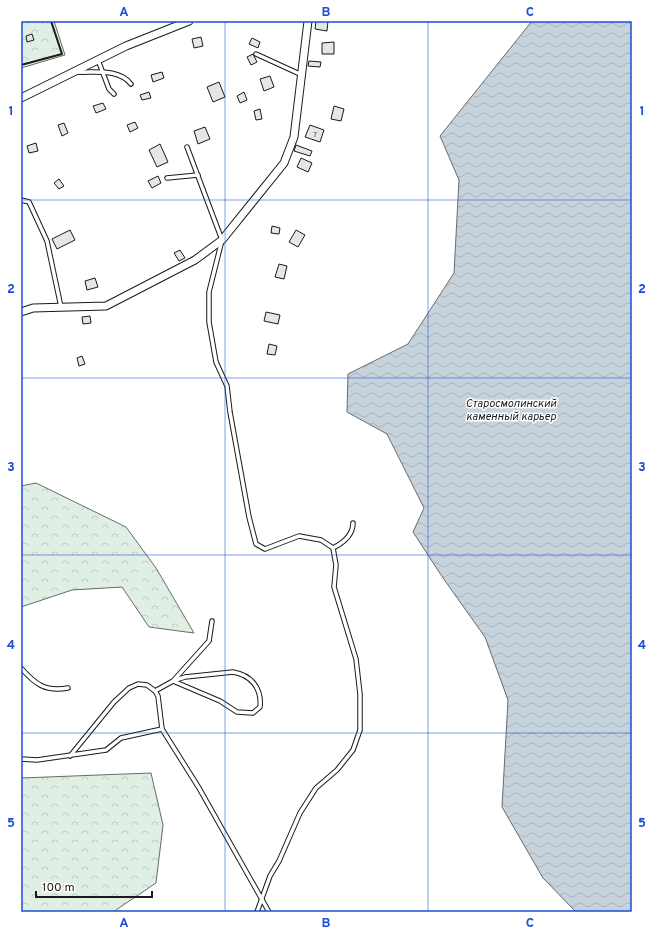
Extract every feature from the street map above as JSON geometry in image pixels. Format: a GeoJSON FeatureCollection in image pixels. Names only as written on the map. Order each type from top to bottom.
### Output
{"type":"FeatureCollection","features":[{"type":"Feature","properties":{"kind":"street"},"geometry":{"type":"LineString","coordinates":[[21,98],[126,46],[188,21]]}},
{"type":"Feature","properties":{"kind":"street"},"geometry":{"type":"LineString","coordinates":[[21,312],[33,308],[106,306],[195,260],[222,240],[284,163],[294,137],[303,75],[308,21]]}},
{"type":"Feature","properties":{"kind":"lane"},"geometry":{"type":"LineString","coordinates":[[256,54],[303,75]]}},
{"type":"Feature","properties":{"kind":"lane"},"geometry":{"type":"LineString","coordinates":[[98,60],[109,89],[114,94]]}},
{"type":"Feature","properties":{"kind":"lane"},"geometry":{"type":"LineString","coordinates":[[73,72],[104,74],[113,72],[127,79],[131,84]]}},
{"type":"Feature","properties":{"kind":"lane"},"geometry":{"type":"LineString","coordinates":[[187,147],[222,240],[209,292],[209,322],[216,362],[227,386],[230,412],[249,517],[256,544],[265,549],[299,536],[320,540],[333,548],[336,565],[334,587],[356,658],[360,694],[360,730],[353,750],[337,770],[316,788],[300,813],[257,912]]}},
{"type":"Feature","properties":{"kind":"lane"},"geometry":{"type":"LineString","coordinates":[[166,178],[198,175]]}},
{"type":"Feature","properties":{"kind":"lane"},"geometry":{"type":"LineString","coordinates":[[21,200],[29,202],[47,241],[61,307]]}},
{"type":"Feature","properties":{"kind":"lane"},"geometry":{"type":"LineString","coordinates":[[333,548],[346,539],[353,528],[353,524]]}},
{"type":"Feature","properties":{"kind":"lane"},"geometry":{"type":"LineString","coordinates":[[173,681],[209,641],[212,621]]}},
{"type":"Feature","properties":{"kind":"lane"},"geometry":{"type":"LineString","coordinates":[[21,668],[34,682],[43,687],[58,690],[68,688]]}},
{"type":"Feature","properties":{"kind":"lane"},"geometry":{"type":"LineString","coordinates":[[155,691],[173,681],[185,677],[233,672],[242,674],[254,683],[261,697],[260,707],[253,713],[237,712],[220,701],[173,681]]}},
{"type":"Feature","properties":{"kind":"lane"},"geometry":{"type":"LineString","coordinates":[[70,756],[121,695],[138,684],[147,685],[155,691],[158,696],[162,729],[199,788],[269,912]]}},
{"type":"Feature","properties":{"kind":"lane"},"geometry":{"type":"LineString","coordinates":[[21,759],[37,760],[106,750],[121,738],[162,729]]}},
{"type":"Feature","properties":{"kind":"green space"},"geometry":{"type":"Polygon","coordinates":[[[21,21],[54,21],[65,55],[21,68],[21,21]]]}},
{"type":"Feature","properties":{"kind":"green space"},"geometry":{"type":"Polygon","coordinates":[[[36,483],[126,527],[156,568],[194,633],[149,627],[122,587],[72,590],[21,607],[21,486],[36,483]]]}},
{"type":"Feature","properties":{"kind":"green space"},"geometry":{"type":"Polygon","coordinates":[[[151,773],[163,825],[156,883],[113,912],[21,912],[21,778],[151,773]]]}},
{"type":"Feature","properties":{"kind":"water","name":"Старосмолинский каменный карьер"},"geometry":{"type":"Polygon","coordinates":[[[532,21],[632,21],[632,912],[576,912],[543,878],[502,807],[508,700],[485,637],[443,578],[413,532],[424,508],[387,434],[347,412],[348,374],[408,344],[454,273],[459,180],[440,136],[532,21]]]}},
{"type":"Feature","properties":{"kind":"building"},"geometry":{"type":"Polygon","coordinates":[[[316,21],[328,21],[327,31],[315,29],[316,21]]]}},
{"type":"Feature","properties":{"kind":"building"},"geometry":{"type":"Polygon","coordinates":[[[32,34],[34,40],[27,42],[26,36],[32,34]]]}},
{"type":"Feature","properties":{"kind":"building"},"geometry":{"type":"Polygon","coordinates":[[[201,37],[203,46],[194,48],[192,39],[201,37]]]}},
{"type":"Feature","properties":{"kind":"building"},"geometry":{"type":"Polygon","coordinates":[[[252,38],[260,42],[258,48],[249,44],[252,38]]]}},
{"type":"Feature","properties":{"kind":"building"},"geometry":{"type":"Polygon","coordinates":[[[334,42],[334,54],[322,54],[322,43],[334,42]]]}},
{"type":"Feature","properties":{"kind":"building"},"geometry":{"type":"Polygon","coordinates":[[[253,54],[257,62],[251,65],[247,57],[253,54]]]}},
{"type":"Feature","properties":{"kind":"building"},"geometry":{"type":"Polygon","coordinates":[[[309,61],[321,62],[320,67],[308,66],[309,61]]]}},
{"type":"Feature","properties":{"kind":"building"},"geometry":{"type":"Polygon","coordinates":[[[162,72],[164,78],[153,82],[151,75],[162,72]]]}},
{"type":"Feature","properties":{"kind":"building"},"geometry":{"type":"Polygon","coordinates":[[[270,76],[274,87],[264,91],[260,79],[270,76]]]}},
{"type":"Feature","properties":{"kind":"building"},"geometry":{"type":"Polygon","coordinates":[[[219,82],[225,97],[213,102],[207,87],[219,82]]]}},
{"type":"Feature","properties":{"kind":"building"},"geometry":{"type":"Polygon","coordinates":[[[149,92],[151,98],[142,100],[140,95],[149,92]]]}},
{"type":"Feature","properties":{"kind":"building"},"geometry":{"type":"Polygon","coordinates":[[[244,92],[247,100],[240,103],[237,96],[244,92]]]}},
{"type":"Feature","properties":{"kind":"building"},"geometry":{"type":"Polygon","coordinates":[[[103,103],[106,109],[96,113],[93,106],[103,103]]]}},
{"type":"Feature","properties":{"kind":"building"},"geometry":{"type":"Polygon","coordinates":[[[334,106],[344,109],[341,121],[331,119],[334,106]]]}},
{"type":"Feature","properties":{"kind":"building"},"geometry":{"type":"Polygon","coordinates":[[[260,109],[262,119],[256,120],[254,111],[260,109]]]}},
{"type":"Feature","properties":{"kind":"building"},"geometry":{"type":"Polygon","coordinates":[[[135,122],[138,128],[130,132],[127,125],[135,122]]]}},
{"type":"Feature","properties":{"kind":"building"},"geometry":{"type":"Polygon","coordinates":[[[64,123],[68,133],[62,136],[58,125],[64,123]]]}},
{"type":"Feature","properties":{"kind":"building"},"geometry":{"type":"Polygon","coordinates":[[[310,125],[324,130],[320,142],[305,137],[310,125]]]}},
{"type":"Feature","properties":{"kind":"building"},"geometry":{"type":"Polygon","coordinates":[[[205,127],[210,139],[198,144],[194,131],[205,127]]]}},
{"type":"Feature","properties":{"kind":"building"},"geometry":{"type":"Polygon","coordinates":[[[36,143],[38,151],[29,153],[27,146],[36,143]]]}},
{"type":"Feature","properties":{"kind":"building"},"geometry":{"type":"Polygon","coordinates":[[[160,144],[168,162],[157,167],[149,150],[160,144]]]}},
{"type":"Feature","properties":{"kind":"building"},"geometry":{"type":"Polygon","coordinates":[[[296,145],[312,151],[310,156],[294,151],[296,145]]]}},
{"type":"Feature","properties":{"kind":"building"},"geometry":{"type":"Polygon","coordinates":[[[301,158],[312,163],[308,172],[297,167],[301,158]]]}},
{"type":"Feature","properties":{"kind":"building"},"geometry":{"type":"Polygon","coordinates":[[[158,176],[161,183],[152,188],[148,181],[158,176]]]}},
{"type":"Feature","properties":{"kind":"building"},"geometry":{"type":"Polygon","coordinates":[[[59,179],[64,186],[59,189],[54,183],[59,179]]]}},
{"type":"Feature","properties":{"kind":"building"},"geometry":{"type":"Polygon","coordinates":[[[272,226],[280,228],[279,234],[271,233],[272,226]]]}},
{"type":"Feature","properties":{"kind":"building"},"geometry":{"type":"Polygon","coordinates":[[[70,230],[75,240],[57,249],[52,239],[70,230]]]}},
{"type":"Feature","properties":{"kind":"building"},"geometry":{"type":"Polygon","coordinates":[[[296,230],[305,235],[298,247],[289,242],[296,230]]]}},
{"type":"Feature","properties":{"kind":"building"},"geometry":{"type":"Polygon","coordinates":[[[180,250],[185,258],[179,261],[174,253],[180,250]]]}},
{"type":"Feature","properties":{"kind":"building"},"geometry":{"type":"Polygon","coordinates":[[[279,264],[287,266],[284,279],[275,277],[279,264]]]}},
{"type":"Feature","properties":{"kind":"building"},"geometry":{"type":"Polygon","coordinates":[[[95,278],[98,287],[87,290],[85,281],[95,278]]]}},
{"type":"Feature","properties":{"kind":"building"},"geometry":{"type":"Polygon","coordinates":[[[266,312],[280,315],[278,324],[264,321],[266,312]]]}},
{"type":"Feature","properties":{"kind":"building"},"geometry":{"type":"Polygon","coordinates":[[[90,316],[91,323],[83,324],[82,317],[90,316]]]}},
{"type":"Feature","properties":{"kind":"building"},"geometry":{"type":"Polygon","coordinates":[[[269,344],[277,346],[275,355],[267,354],[269,344]]]}},
{"type":"Feature","properties":{"kind":"building"},"geometry":{"type":"Polygon","coordinates":[[[82,356],[85,364],[79,366],[77,358],[82,356]]]}},
{"type":"Feature","properties":{"kind":"wall"},"geometry":{"type":"LineString","coordinates":[[21,65],[62,54],[51,21]]}}]}
